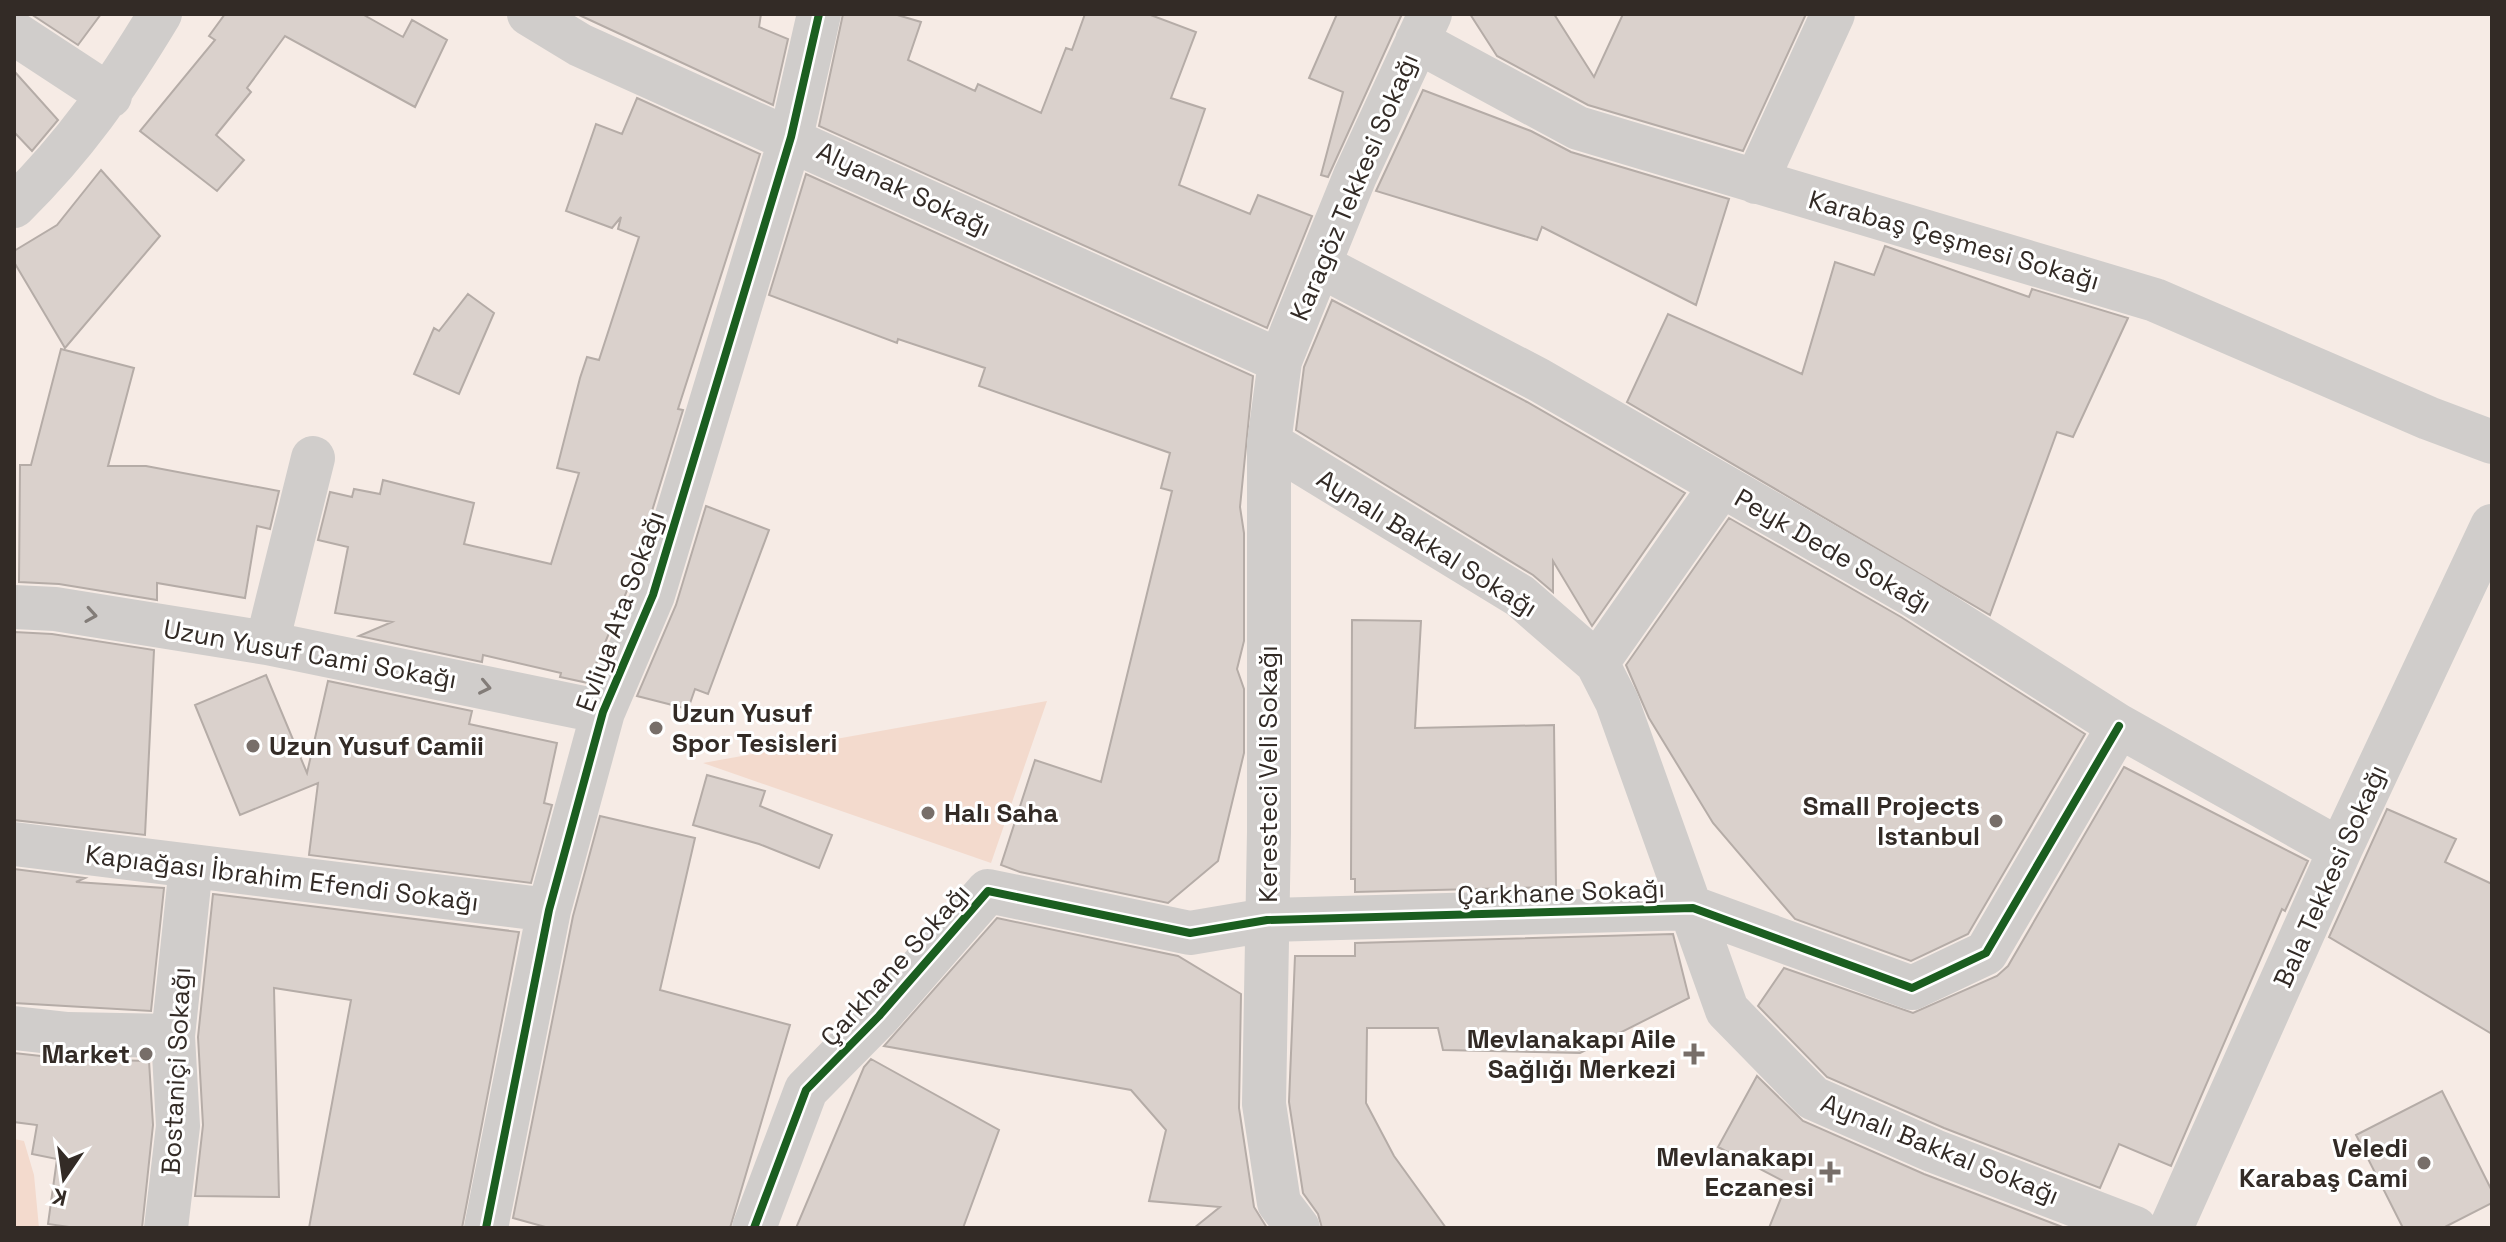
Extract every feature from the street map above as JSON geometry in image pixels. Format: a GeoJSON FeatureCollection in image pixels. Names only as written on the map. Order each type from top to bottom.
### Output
{"type":"FeatureCollection","features":[{"type":"Feature","properties":{"kind":"street"},"geometry":{"type":"LineString","coordinates":[[14,206],[47,174],[110,96],[160,14]]}},
{"type":"Feature","properties":{"kind":"street","name":"Alyanak Sokağı"},"geometry":{"type":"LineString","coordinates":[[529,14],[586,29],[791,137],[1280,361]]}},
{"type":"Feature","properties":{"kind":"street","name":"Evliya Ata Sokağı"},"geometry":{"type":"LineString","coordinates":[[486,1228],[549,910],[603,712],[653,595],[791,137],[819,14]]}},
{"type":"Feature","properties":{"kind":"street"},"geometry":{"type":"LineString","coordinates":[[1756,182],[1833,14]]}},
{"type":"Feature","properties":{"kind":"street","name":"Karabaş Çeşmesi Sokağı"},"geometry":{"type":"LineString","coordinates":[[1423,28],[1578,128],[2155,300],[2428,418],[2492,442]]}},
{"type":"Feature","properties":{"kind":"street","name":"Karagöz Tekkesi Sokağı"},"geometry":{"type":"LineString","coordinates":[[1280,361],[1423,28]]}},
{"type":"Feature","properties":{"kind":"street"},"geometry":{"type":"LineString","coordinates":[[14,33],[110,96]]}},
{"type":"Feature","properties":{"kind":"street","name":"Peyk Dede Sokağı"},"geometry":{"type":"LineString","coordinates":[[1319,265],[1539,380],[1914,596],[2119,726],[2340,850]]}},
{"type":"Feature","properties":{"kind":"street","name":"Keresteci Veli Sokağı"},"geometry":{"type":"LineString","coordinates":[[1280,361],[1269,443],[1264,1104],[1279,1203],[1298,1228]]}},
{"type":"Feature","properties":{"kind":"street","name":"Aynalı Bakkal Sokağı"},"geometry":{"type":"LineString","coordinates":[[1269,443],[1520,596],[1597,663],[1617,702],[1727,1010],[1813,1098],[1934,1151],[2135,1228]]}},
{"type":"Feature","properties":{"kind":"street"},"geometry":{"type":"LineString","coordinates":[[267,643],[313,458]]}},
{"type":"Feature","properties":{"kind":"street"},"geometry":{"type":"LineString","coordinates":[[1597,663],[1721,486]]}},
{"type":"Feature","properties":{"kind":"street","name":"Bala Tekkesi Sokağı"},"geometry":{"type":"LineString","coordinates":[[2171,1228],[2340,850],[2492,526]]}},
{"type":"Feature","properties":{"kind":"street","name":"Uzun Yusuf Cami Sokağı"},"geometry":{"type":"LineString","coordinates":[[14,607],[55,609],[267,643],[603,712]]}},
{"type":"Feature","properties":{"kind":"street"},"geometry":{"type":"LineString","coordinates":[[1693,908],[1912,988],[1986,953],[2119,726]]}},
{"type":"Feature","properties":{"kind":"street","name":"Kapıağası İbrahim Efendi Sokağı"},"geometry":{"type":"LineString","coordinates":[[14,844],[131,861],[549,910]]}},
{"type":"Feature","properties":{"kind":"street","name":"Bostaniçi Sokağı"},"geometry":{"type":"LineString","coordinates":[[166,1228],[178,1126],[173,1036],[191,866]]}},
{"type":"Feature","properties":{"kind":"street","name":"Çarkhane Sokağı"},"geometry":{"type":"LineString","coordinates":[[754,1228],[806,1090],[879,1016],[988,891],[1190,933],[1267,920],[1693,908]]}},
{"type":"Feature","properties":{"kind":"street"},"geometry":{"type":"LineString","coordinates":[[14,1028],[68,1034],[173,1036]]}},
{"type":"Feature","properties":{"kind":"shaded area","name":"Halı Saha"},"geometry":{"type":"Polygon","coordinates":[[[1047,701],[991,863],[703,763],[1047,701]]]}},
{"type":"Feature","properties":{"kind":"shaded area"},"geometry":{"type":"Polygon","coordinates":[[[14,1139],[24,1141],[34,1175],[39,1228],[14,1228],[14,1139]]]}},
{"type":"Feature","properties":{"kind":"building"},"geometry":{"type":"Polygon","coordinates":[[[31,14],[101,14],[78,45],[31,14]]]}},
{"type":"Feature","properties":{"kind":"building"},"geometry":{"type":"Polygon","coordinates":[[[225,14],[362,14],[403,37],[412,20],[447,40],[415,107],[285,36],[247,88],[251,92],[216,135],[244,160],[217,191],[140,131],[215,40],[209,36],[225,14]]]}},
{"type":"Feature","properties":{"kind":"building"},"geometry":{"type":"Polygon","coordinates":[[[577,14],[761,14],[759,27],[788,39],[773,105],[577,14]]]}},
{"type":"Feature","properties":{"kind":"building"},"geometry":{"type":"Polygon","coordinates":[[[843,14],[894,14],[921,22],[908,60],[975,91],[978,84],[1041,113],[1066,48],[1072,50],[1085,14],[1148,14],[1196,32],[1171,98],[1205,109],[1179,185],[1250,214],[1258,195],[1312,216],[1267,328],[819,126],[843,14]]]}},
{"type":"Feature","properties":{"kind":"building"},"geometry":{"type":"Polygon","coordinates":[[[1337,14],[1402,14],[1328,177],[1321,175],[1343,92],[1309,78],[1337,14]]]}},
{"type":"Feature","properties":{"kind":"building"},"geometry":{"type":"Polygon","coordinates":[[[1470,14],[1554,14],[1594,77],[1623,14],[1806,14],[1743,151],[1588,105],[1497,56],[1470,14]]]}},
{"type":"Feature","properties":{"kind":"building"},"geometry":{"type":"Polygon","coordinates":[[[14,71],[58,120],[32,151],[14,132],[14,71]]]}},
{"type":"Feature","properties":{"kind":"building"},"geometry":{"type":"Polygon","coordinates":[[[1423,90],[1531,131],[1571,152],[1729,199],[1696,305],[1542,227],[1537,240],[1376,191],[1423,90]]]}},
{"type":"Feature","properties":{"kind":"building"},"geometry":{"type":"Polygon","coordinates":[[[637,98],[760,154],[678,409],[683,410],[629,586],[588,683],[560,677],[561,673],[483,655],[482,662],[359,636],[392,622],[335,613],[348,547],[318,540],[330,492],[352,497],[354,489],[380,494],[383,480],[474,503],[464,544],[551,564],[579,473],[557,468],[580,378],[587,357],[599,360],[639,237],[618,229],[621,217],[612,228],[566,211],[596,124],[622,134],[637,98]]]}},
{"type":"Feature","properties":{"kind":"building"},"geometry":{"type":"Polygon","coordinates":[[[101,170],[160,236],[65,348],[14,262],[14,251],[57,225],[101,170]]]}},
{"type":"Feature","properties":{"kind":"building"},"geometry":{"type":"Polygon","coordinates":[[[806,174],[1253,376],[1240,507],[1244,533],[1244,641],[1237,669],[1244,689],[1244,753],[1218,861],[1168,903],[1020,872],[1001,865],[1035,760],[1101,782],[1172,491],[1161,488],[1170,453],[979,386],[985,368],[898,339],[897,343],[769,295],[806,174]]]}},
{"type":"Feature","properties":{"kind":"building"},"geometry":{"type":"Polygon","coordinates":[[[1885,246],[2029,297],[2032,289],[2128,318],[2073,437],[2057,432],[1990,615],[1627,402],[1668,314],[1802,374],[1835,262],[1874,275],[1885,246]]]}},
{"type":"Feature","properties":{"kind":"building"},"geometry":{"type":"Polygon","coordinates":[[[468,294],[494,313],[459,394],[414,374],[434,328],[439,331],[468,294]]]}},
{"type":"Feature","properties":{"kind":"building"},"geometry":{"type":"Polygon","coordinates":[[[1332,300],[1527,402],[1685,493],[1592,626],[1553,561],[1553,592],[1533,575],[1296,430],[1304,367],[1332,300]]]}},
{"type":"Feature","properties":{"kind":"building"},"geometry":{"type":"Polygon","coordinates":[[[61,349],[134,368],[108,466],[146,466],[279,491],[270,529],[257,526],[245,598],[157,583],[157,600],[59,584],[19,582],[20,465],[31,465],[61,349]]]}},
{"type":"Feature","properties":{"kind":"building"},"geometry":{"type":"Polygon","coordinates":[[[706,506],[769,530],[708,694],[695,689],[688,709],[637,696],[676,605],[706,506]]]}},
{"type":"Feature","properties":{"kind":"building"},"geometry":{"type":"Polygon","coordinates":[[[1729,518],[1901,617],[2085,734],[1968,934],[1911,961],[1795,919],[1713,823],[1649,718],[1626,665],[1729,518]]]}},
{"type":"Feature","properties":{"kind":"building"},"geometry":{"type":"Polygon","coordinates":[[[1352,620],[1421,621],[1415,728],[1554,725],[1556,887],[1355,892],[1355,879],[1351,879],[1352,620]]]}},
{"type":"Feature","properties":{"kind":"building"},"geometry":{"type":"Polygon","coordinates":[[[14,632],[52,634],[154,650],[145,835],[14,820],[14,632]]]}},
{"type":"Feature","properties":{"kind":"building"},"geometry":{"type":"Polygon","coordinates":[[[266,675],[307,773],[328,681],[472,711],[469,724],[557,743],[544,803],[552,805],[531,883],[309,855],[318,783],[240,815],[195,705],[266,675]]]}},
{"type":"Feature","properties":{"kind":"building"},"geometry":{"type":"Polygon","coordinates":[[[2124,767],[2308,861],[2285,911],[2282,909],[2171,1166],[2119,1144],[2100,1188],[1944,1128],[1827,1077],[1758,1006],[1784,968],[1913,1013],[1997,976],[2008,966],[2124,767]]]}},
{"type":"Feature","properties":{"kind":"building"},"geometry":{"type":"Polygon","coordinates":[[[707,775],[765,791],[760,806],[832,835],[819,868],[759,844],[693,825],[707,775]]]}},
{"type":"Feature","properties":{"kind":"building"},"geometry":{"type":"Polygon","coordinates":[[[2387,809],[2456,839],[2445,862],[2492,884],[2492,1034],[2329,937],[2387,809]]]}},
{"type":"Feature","properties":{"kind":"building"},"geometry":{"type":"Polygon","coordinates":[[[600,816],[695,838],[660,990],[790,1025],[730,1228],[549,1228],[513,1218],[573,916],[600,816]]]}},
{"type":"Feature","properties":{"kind":"building"},"geometry":{"type":"Polygon","coordinates":[[[14,869],[85,878],[76,882],[164,888],[151,1011],[14,1003],[14,869]]]}},
{"type":"Feature","properties":{"kind":"building"},"geometry":{"type":"Polygon","coordinates":[[[213,894],[519,932],[462,1228],[309,1228],[351,1000],[274,988],[279,1197],[195,1196],[203,1125],[198,1037],[213,894]]]}},
{"type":"Feature","properties":{"kind":"building"},"geometry":{"type":"Polygon","coordinates":[[[997,918],[1178,956],[1241,994],[1239,1108],[1254,1207],[1267,1228],[1194,1228],[1220,1207],[1149,1201],[1166,1130],[1131,1090],[884,1046],[997,918]]]}},
{"type":"Feature","properties":{"kind":"building"},"geometry":{"type":"Polygon","coordinates":[[[1673,934],[1689,998],[1580,1053],[1443,1050],[1438,1028],[1367,1028],[1366,1103],[1394,1156],[1446,1228],[1322,1228],[1318,1214],[1303,1193],[1289,1102],[1295,956],[1355,956],[1355,943],[1673,934]]]}},
{"type":"Feature","properties":{"kind":"building"},"geometry":{"type":"Polygon","coordinates":[[[14,1053],[68,1059],[149,1061],[153,1125],[142,1228],[76,1228],[48,1224],[57,1159],[32,1154],[37,1125],[14,1122],[14,1053]]]}},
{"type":"Feature","properties":{"kind":"building"},"geometry":{"type":"Polygon","coordinates":[[[871,1059],[999,1130],[963,1228],[796,1228],[864,1067],[871,1059]]]}},
{"type":"Feature","properties":{"kind":"building"},"geometry":{"type":"Polygon","coordinates":[[[1757,1076],[1803,1121],[1924,1174],[2065,1228],[1769,1228],[1787,1183],[1718,1147],[1757,1076]]]}},
{"type":"Feature","properties":{"kind":"building","name":"Veledi Karabaş Cami"},"geometry":{"type":"Polygon","coordinates":[[[2442,1091],[2492,1191],[2492,1203],[2443,1228],[2403,1228],[2356,1135],[2442,1091]]]}},
{"type":"Feature","properties":{"kind":"cycle path"},"geometry":{"type":"LineString","coordinates":[[486,1228],[549,910],[603,712],[653,595],[791,137],[819,14]]}},
{"type":"Feature","properties":{"kind":"cycle path"},"geometry":{"type":"LineString","coordinates":[[754,1228],[806,1090],[879,1016],[988,891],[1190,933],[1267,920],[1693,908],[1912,988],[1986,953],[2119,726]]}},
{"type":"Feature","properties":{"kind":"place","name":"Uzun Yusuf Spor Tesisleri"},"geometry":{"type":"Point","coordinates":[656,728]}},
{"type":"Feature","properties":{"kind":"place","name":"Uzun Yusuf Camii"},"geometry":{"type":"Point","coordinates":[253,746]}},
{"type":"Feature","properties":{"kind":"place","name":"Halı Saha"},"geometry":{"type":"Point","coordinates":[928,813]}},
{"type":"Feature","properties":{"kind":"place","name":"Small Projects Istanbul"},"geometry":{"type":"Point","coordinates":[1996,821]}},
{"type":"Feature","properties":{"kind":"place","name":"Market"},"geometry":{"type":"Point","coordinates":[146,1054]}},
{"type":"Feature","properties":{"kind":"place","name":"Mevlanakapı Aile Sağlığı Merkezi"},"geometry":{"type":"Point","coordinates":[1694,1054]}},
{"type":"Feature","properties":{"kind":"place","name":"Veledi Karabaş Cami"},"geometry":{"type":"Point","coordinates":[2424,1163]}},
{"type":"Feature","properties":{"kind":"place","name":"Mevlanakapı Eczanesi"},"geometry":{"type":"Point","coordinates":[1830,1172]}}]}
